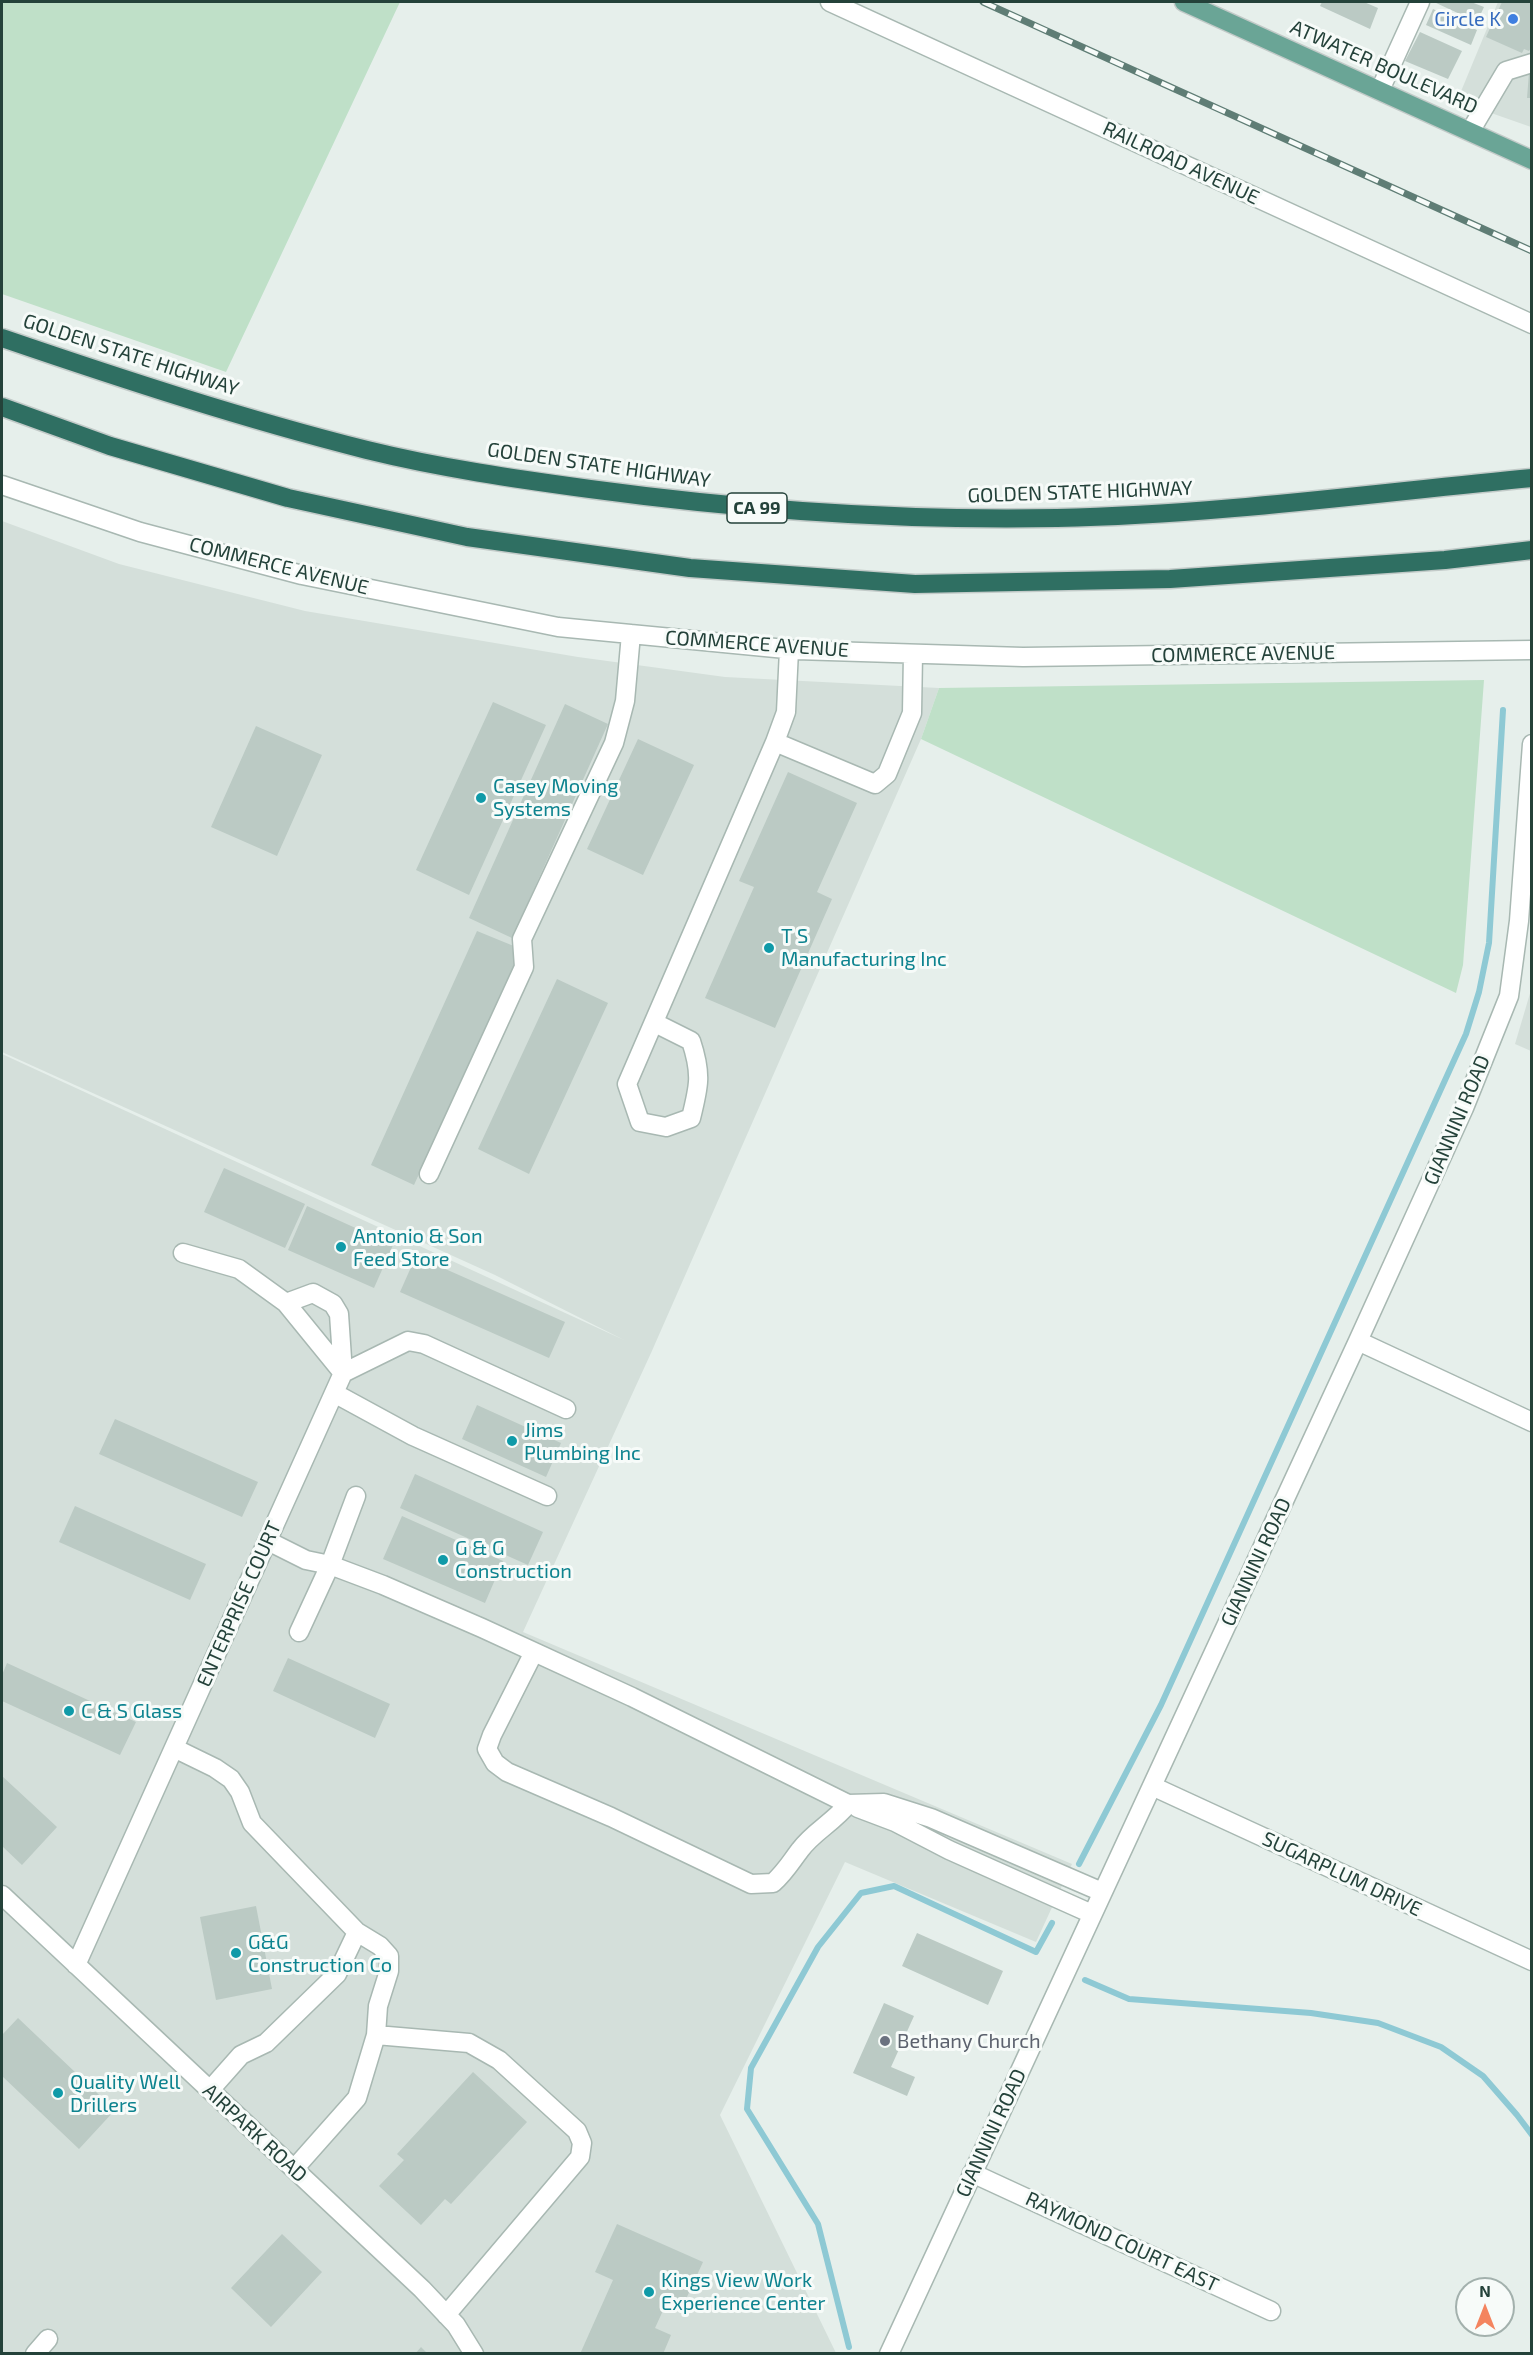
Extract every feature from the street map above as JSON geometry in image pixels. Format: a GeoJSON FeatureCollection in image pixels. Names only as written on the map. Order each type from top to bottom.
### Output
{"type":"FeatureCollection","features":[{"type":"Feature","properties":{"kind":"highway","name":"GOLDEN STATE HIGHWAY"},"geometry":{"type":"LineString","coordinates":[[2,338],[135,384],[369,450],[519,479],[681,502],[844,516],[1059,518],[1188,512],[1532,478]]}},
{"type":"Feature","properties":{"kind":"highway"},"geometry":{"type":"LineString","coordinates":[[2,407],[110,446],[288,498],[467,537],[690,568],[915,584],[1170,579],[1445,560],[1532,550]]}},
{"type":"Feature","properties":{"kind":"main road","name":"ATWATER BOULEVARD"},"geometry":{"type":"LineString","coordinates":[[1192,3],[1532,160]]}},
{"type":"Feature","properties":{"kind":"street","name":"RAILROAD AVENUE"},"geometry":{"type":"LineString","coordinates":[[830,2],[1532,324]]}},
{"type":"Feature","properties":{"kind":"street"},"geometry":{"type":"LineString","coordinates":[[1380,90],[1420,2]]}},
{"type":"Feature","properties":{"kind":"street"},"geometry":{"type":"LineString","coordinates":[[1471,130],[1506,71],[1532,63]]}},
{"type":"Feature","properties":{"kind":"street","name":"COMMERCE AVENUE"},"geometry":{"type":"LineString","coordinates":[[2,485],[141,532],[302,575],[558,627],[789,650],[1023,657],[1532,650]]}},
{"type":"Feature","properties":{"kind":"street"},"geometry":{"type":"LineString","coordinates":[[429,1174],[524,967],[522,939],[614,743],[625,700],[630,634]]}},
{"type":"Feature","properties":{"kind":"street"},"geometry":{"type":"LineString","coordinates":[[655,1023],[691,1041],[698,1061],[700,1084],[691,1118],[666,1127],[640,1122],[627,1084],[775,742],[786,712],[789,650]]}},
{"type":"Feature","properties":{"kind":"street"},"geometry":{"type":"LineString","coordinates":[[775,742],[875,784],[887,774],[912,713],[913,654]]}},
{"type":"Feature","properties":{"kind":"street","name":"GIANNINI ROAD"},"geometry":{"type":"LineString","coordinates":[[889,2354],[1358,1341],[1464,1108],[1509,996],[1519,921],[1532,744]]}},
{"type":"Feature","properties":{"kind":"street"},"geometry":{"type":"LineString","coordinates":[[183,1253],[239,1269],[286,1303],[343,1373]]}},
{"type":"Feature","properties":{"kind":"street"},"geometry":{"type":"LineString","coordinates":[[286,1303],[313,1293],[333,1304],[339,1314],[343,1373]]}},
{"type":"Feature","properties":{"kind":"street"},"geometry":{"type":"LineString","coordinates":[[343,1373],[408,1341],[424,1344],[566,1409]]}},
{"type":"Feature","properties":{"kind":"street"},"geometry":{"type":"LineString","coordinates":[[1358,1341],[1532,1422]]}},
{"type":"Feature","properties":{"kind":"street","name":"ENTERPRISE COURT"},"geometry":{"type":"LineString","coordinates":[[76,1965],[343,1373]]}},
{"type":"Feature","properties":{"kind":"street"},"geometry":{"type":"LineString","coordinates":[[334,1394],[413,1436],[547,1496]]}},
{"type":"Feature","properties":{"kind":"street"},"geometry":{"type":"LineString","coordinates":[[298,1632],[330,1565],[356,1496]]}},
{"type":"Feature","properties":{"kind":"street"},"geometry":{"type":"LineString","coordinates":[[268,1541],[306,1560],[330,1565],[395,1590],[534,1652],[632,1697],[848,1804],[895,1822],[949,1850],[1092,1914]]}},
{"type":"Feature","properties":{"kind":"street"},"geometry":{"type":"LineString","coordinates":[[534,1652],[487,1749],[495,1762],[507,1772],[611,1817],[751,1884],[774,1883],[788,1869],[800,1849],[838,1818],[848,1804]]}},
{"type":"Feature","properties":{"kind":"street"},"geometry":{"type":"LineString","coordinates":[[174,1748],[215,1768],[231,1779],[240,1792],[252,1823],[357,1932],[380,1946],[389,1956],[389,1971],[378,2006],[376,2035],[357,2098],[294,2169]]}},
{"type":"Feature","properties":{"kind":"street","name":"SUGARPLUM DRIVE"},"geometry":{"type":"LineString","coordinates":[[1152,1786],[1532,1961]]}},
{"type":"Feature","properties":{"kind":"street"},"geometry":{"type":"LineString","coordinates":[[848,1804],[884,1803],[931,1818],[1102,1892]]}},
{"type":"Feature","properties":{"kind":"street","name":"AIRPARK ROAD"},"geometry":{"type":"LineString","coordinates":[[2,1895],[422,2289],[456,2325],[474,2354]]}},
{"type":"Feature","properties":{"kind":"street"},"geometry":{"type":"LineString","coordinates":[[210,2090],[241,2055],[266,2043],[337,1974],[357,1932]]}},
{"type":"Feature","properties":{"kind":"street"},"geometry":{"type":"LineString","coordinates":[[376,2035],[469,2043],[499,2060],[577,2131],[582,2143],[580,2157],[446,2314]]}},
{"type":"Feature","properties":{"kind":"street","name":"RAYMOND COURT EAST"},"geometry":{"type":"LineString","coordinates":[[972,2173],[1271,2312]]}},
{"type":"Feature","properties":{"kind":"street"},"geometry":{"type":"LineString","coordinates":[[35,2354],[48,2339]]}},
{"type":"Feature","properties":{"kind":"shaded area"},"geometry":{"type":"Polygon","coordinates":[[[1498,2],[1531,2],[1531,127],[1457,101],[1498,2]]]}},
{"type":"Feature","properties":{"kind":"shaded area"},"geometry":{"type":"Polygon","coordinates":[[[2,521],[119,564],[305,611],[578,657],[725,677],[939,688],[921,739],[651,1353],[523,1632],[1072,1864],[1036,1942],[845,1862],[720,2115],[836,2353],[2,2353],[2,1054],[624,1340],[495,1275],[2,1052],[2,521]]]}},
{"type":"Feature","properties":{"kind":"shaded area"},"geometry":{"type":"Polygon","coordinates":[[[1531,990],[1532,1051],[1515,1044],[1531,990]]]}},
{"type":"Feature","properties":{"kind":"green space"},"geometry":{"type":"Polygon","coordinates":[[[2,2],[400,2],[226,372],[2,294],[2,2]]]}},
{"type":"Feature","properties":{"kind":"green space"},"geometry":{"type":"Polygon","coordinates":[[[1484,680],[1463,965],[1456,993],[921,739],[939,688],[1484,680]]]}},
{"type":"Feature","properties":{"kind":"building"},"geometry":{"type":"Polygon","coordinates":[[[1322,2],[1364,2],[1378,8],[1370,29],[1320,6],[1322,2]]]}},
{"type":"Feature","properties":{"kind":"building"},"geometry":{"type":"Polygon","coordinates":[[[1434,2],[1471,2],[1484,7],[1477,22],[1434,2]]]}},
{"type":"Feature","properties":{"kind":"building","name":"Circle K"},"geometry":{"type":"Polygon","coordinates":[[[1502,2],[1532,2],[1532,46],[1529,51],[1524,49],[1522,53],[1486,37],[1502,2]]]}},
{"type":"Feature","properties":{"kind":"building"},"geometry":{"type":"Polygon","coordinates":[[[1433,9],[1477,30],[1471,45],[1426,25],[1433,9]]]}},
{"type":"Feature","properties":{"kind":"building"},"geometry":{"type":"Polygon","coordinates":[[[1420,32],[1462,51],[1448,79],[1405,61],[1420,32]]]}},
{"type":"Feature","properties":{"kind":"building"},"geometry":{"type":"Polygon","coordinates":[[[1529,73],[1532,74],[1532,98],[1527,98],[1529,73]]]}},
{"type":"Feature","properties":{"kind":"building","name":"Casey Moving Systems"},"geometry":{"type":"Polygon","coordinates":[[[493,702],[546,725],[469,895],[416,870],[493,702]]]}},
{"type":"Feature","properties":{"kind":"building"},"geometry":{"type":"Polygon","coordinates":[[[565,704],[608,724],[512,938],[469,918],[565,704]]]}},
{"type":"Feature","properties":{"kind":"building"},"geometry":{"type":"Polygon","coordinates":[[[256,726],[322,755],[277,856],[211,827],[256,726]]]}},
{"type":"Feature","properties":{"kind":"building"},"geometry":{"type":"Polygon","coordinates":[[[638,739],[694,765],[643,875],[587,849],[638,739]]]}},
{"type":"Feature","properties":{"kind":"building","name":"T S Manufacturing Inc"},"geometry":{"type":"Polygon","coordinates":[[[788,772],[857,803],[817,892],[832,899],[775,1028],[705,998],[754,887],[739,881],[788,772]]]}},
{"type":"Feature","properties":{"kind":"building"},"geometry":{"type":"Polygon","coordinates":[[[477,931],[521,949],[414,1185],[371,1165],[477,931]]]}},
{"type":"Feature","properties":{"kind":"building"},"geometry":{"type":"Polygon","coordinates":[[[557,979],[608,1003],[529,1174],[478,1149],[557,979]]]}},
{"type":"Feature","properties":{"kind":"building","name":"Antonio & Son Feed Store"},"geometry":{"type":"Polygon","coordinates":[[[224,1168],[305,1204],[285,1248],[204,1212],[224,1168]]]}},
{"type":"Feature","properties":{"kind":"building","name":"Antonio & Son Feed Store"},"geometry":{"type":"Polygon","coordinates":[[[307,1206],[393,1245],[374,1288],[288,1250],[307,1206]]]}},
{"type":"Feature","properties":{"kind":"building"},"geometry":{"type":"Polygon","coordinates":[[[416,1256],[565,1322],[549,1358],[400,1292],[416,1256]]]}},
{"type":"Feature","properties":{"kind":"building","name":"Jims Plumbing Inc"},"geometry":{"type":"Polygon","coordinates":[[[477,1405],[561,1443],[546,1477],[462,1439],[477,1405]]]}},
{"type":"Feature","properties":{"kind":"building"},"geometry":{"type":"Polygon","coordinates":[[[115,1419],[258,1482],[242,1517],[99,1454],[115,1419]]]}},
{"type":"Feature","properties":{"kind":"building"},"geometry":{"type":"Polygon","coordinates":[[[415,1474],[543,1532],[528,1565],[400,1508],[415,1474]]]}},
{"type":"Feature","properties":{"kind":"building"},"geometry":{"type":"Polygon","coordinates":[[[75,1506],[206,1564],[190,1600],[59,1542],[75,1506]]]}},
{"type":"Feature","properties":{"kind":"building","name":"G & G Construction"},"geometry":{"type":"Polygon","coordinates":[[[402,1516],[503,1561],[485,1603],[383,1559],[402,1516]]]}},
{"type":"Feature","properties":{"kind":"building"},"geometry":{"type":"Polygon","coordinates":[[[288,1658],[390,1704],[375,1738],[273,1691],[288,1658]]]}},
{"type":"Feature","properties":{"kind":"building","name":"C & S Glass"},"geometry":{"type":"Polygon","coordinates":[[[7,1663],[136,1722],[120,1755],[2,1701],[2,1675],[7,1663]]]}},
{"type":"Feature","properties":{"kind":"building"},"geometry":{"type":"Polygon","coordinates":[[[2,1776],[57,1827],[22,1865],[2,1846],[2,1776]]]}},
{"type":"Feature","properties":{"kind":"building","name":"G&G Construction Co"},"geometry":{"type":"Polygon","coordinates":[[[256,1906],[272,1989],[216,2000],[200,1917],[256,1906]]]}},
{"type":"Feature","properties":{"kind":"building"},"geometry":{"type":"Polygon","coordinates":[[[917,1933],[1003,1971],[988,2005],[902,1966],[917,1933]]]}},
{"type":"Feature","properties":{"kind":"building","name":"Bethany Church"},"geometry":{"type":"Polygon","coordinates":[[[884,2003],[914,2016],[891,2067],[915,2077],[907,2096],[853,2073],[884,2003]]]}},
{"type":"Feature","properties":{"kind":"building","name":"Quality Well Drillers"},"geometry":{"type":"Polygon","coordinates":[[[18,2018],[115,2110],[79,2149],[2,2076],[2,2035],[18,2018]]]}},
{"type":"Feature","properties":{"kind":"building"},"geometry":{"type":"Polygon","coordinates":[[[473,2072],[527,2122],[451,2204],[445,2199],[421,2225],[379,2186],[404,2160],[397,2154],[473,2072]]]}},
{"type":"Feature","properties":{"kind":"building","name":"Kings View Work Experience Center"},"geometry":{"type":"Polygon","coordinates":[[[617,2224],[703,2262],[681,2310],[666,2304],[655,2328],[671,2335],[663,2354],[580,2354],[613,2280],[595,2272],[617,2224]]]}},
{"type":"Feature","properties":{"kind":"building"},"geometry":{"type":"Polygon","coordinates":[[[282,2234],[322,2272],[271,2327],[231,2288],[282,2234]]]}},
{"type":"Feature","properties":{"kind":"building"},"geometry":{"type":"Polygon","coordinates":[[[421,2347],[428,2354],[415,2354],[421,2347]]]}},
{"type":"Feature","properties":{"kind":"waterway"},"geometry":{"type":"LineString","coordinates":[[1079,1864],[1161,1705],[1466,1034],[1479,992],[1489,943],[1503,710]]}},
{"type":"Feature","properties":{"kind":"waterway"},"geometry":{"type":"LineString","coordinates":[[849,2347],[818,2224],[747,2109],[751,2068],[818,1947],[861,1893],[894,1886],[1036,1952],[1052,1923]]}},
{"type":"Feature","properties":{"kind":"waterway"},"geometry":{"type":"LineString","coordinates":[[1085,1980],[1129,1999],[1311,2013],[1378,2023],[1441,2047],[1483,2076],[1532,2135]]}},
{"type":"Feature","properties":{"kind":"railway"},"geometry":{"type":"LineString","coordinates":[[983,2],[1532,251]]}},
{"type":"Feature","properties":{"kind":"place","name":"Circle K"},"geometry":{"type":"Point","coordinates":[1513,19]}},
{"type":"Feature","properties":{"kind":"place","name":"Casey Moving Systems"},"geometry":{"type":"Point","coordinates":[481,798]}},
{"type":"Feature","properties":{"kind":"place","name":"T S Manufacturing Inc"},"geometry":{"type":"Point","coordinates":[769,948]}},
{"type":"Feature","properties":{"kind":"place","name":"Antonio & Son Feed Store"},"geometry":{"type":"Point","coordinates":[341,1247]}},
{"type":"Feature","properties":{"kind":"place","name":"Jims Plumbing Inc"},"geometry":{"type":"Point","coordinates":[512,1441]}},
{"type":"Feature","properties":{"kind":"place","name":"G & G Construction"},"geometry":{"type":"Point","coordinates":[443,1560]}},
{"type":"Feature","properties":{"kind":"place","name":"C & S Glass"},"geometry":{"type":"Point","coordinates":[69,1711]}},
{"type":"Feature","properties":{"kind":"place","name":"G&G Construction Co"},"geometry":{"type":"Point","coordinates":[236,1953]}},
{"type":"Feature","properties":{"kind":"place","name":"Bethany Church"},"geometry":{"type":"Point","coordinates":[885,2041]}},
{"type":"Feature","properties":{"kind":"place","name":"Quality Well Drillers"},"geometry":{"type":"Point","coordinates":[58,2093]}},
{"type":"Feature","properties":{"kind":"place","name":"Kings View Work Experience Center"},"geometry":{"type":"Point","coordinates":[649,2292]}}]}
